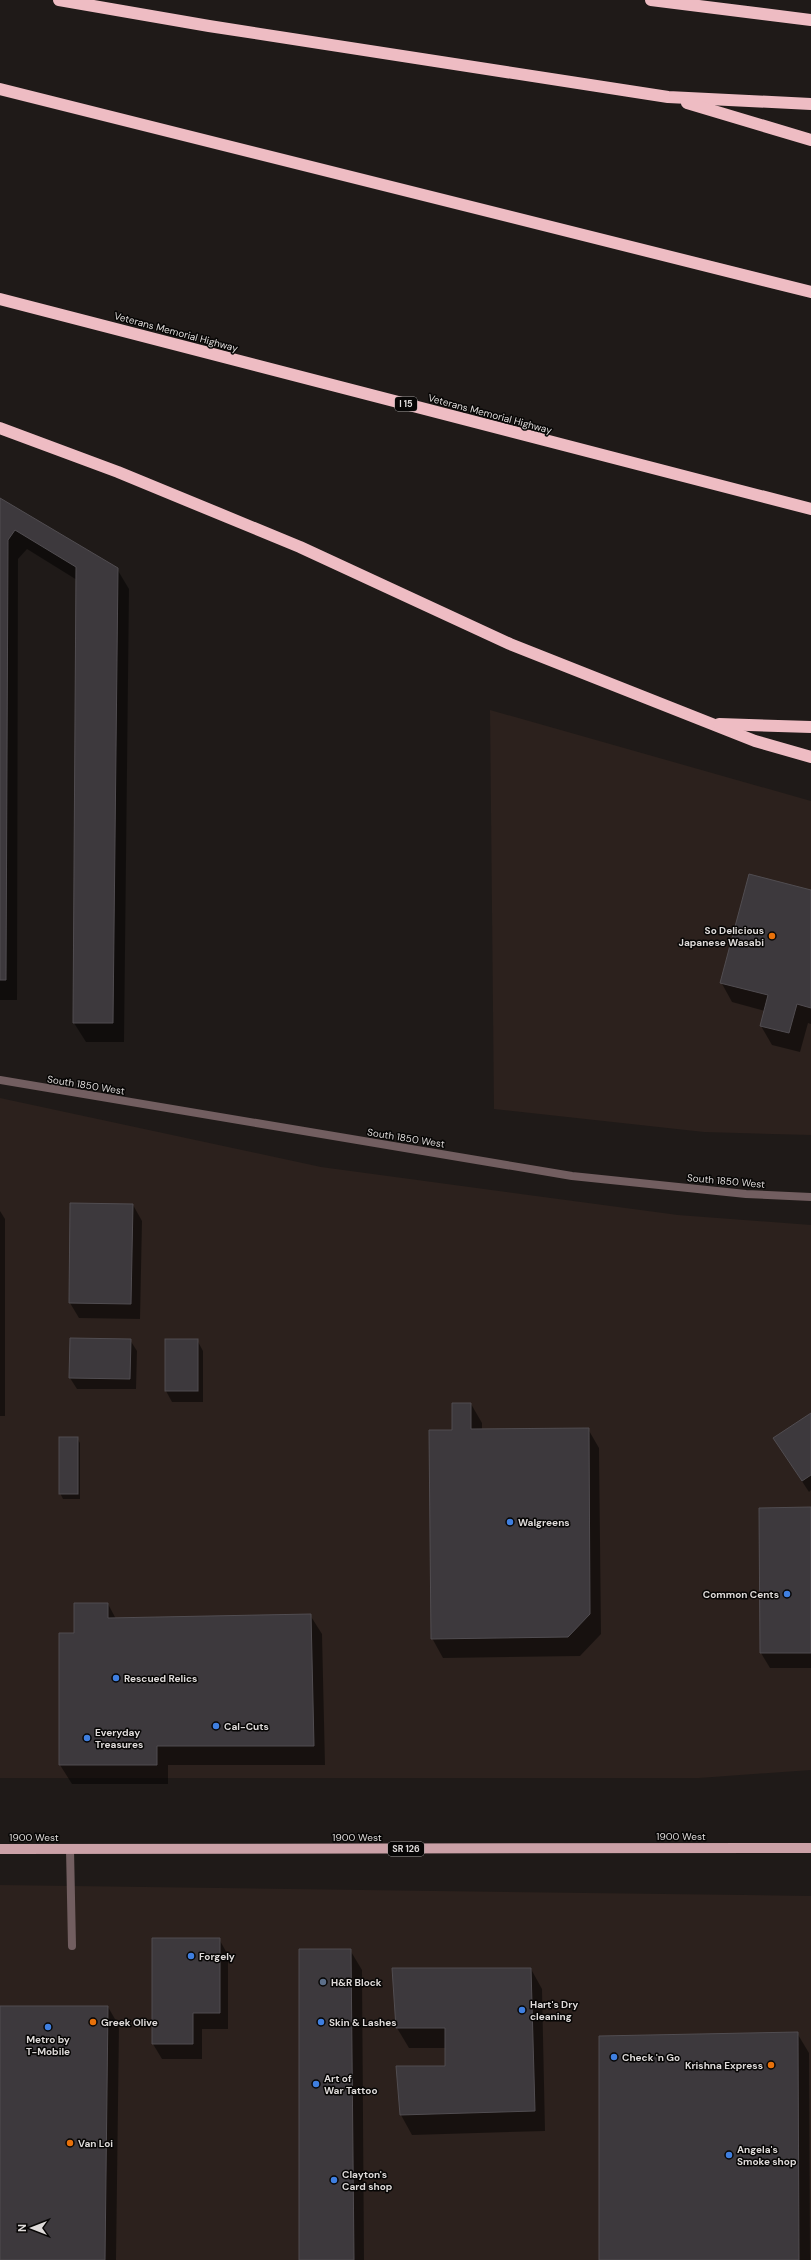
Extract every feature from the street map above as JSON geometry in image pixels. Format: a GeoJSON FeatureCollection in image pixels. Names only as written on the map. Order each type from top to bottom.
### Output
{"type":"FeatureCollection","features":[{"type":"Feature","properties":{"kind":"highway"},"geometry":{"type":"LineString","coordinates":[[59,0],[209,26],[668,97],[811,104]]}},
{"type":"Feature","properties":{"kind":"highway"},"geometry":{"type":"LineString","coordinates":[[651,0],[811,20]]}},
{"type":"Feature","properties":{"kind":"highway"},"geometry":{"type":"LineString","coordinates":[[0,89],[811,292]]}},
{"type":"Feature","properties":{"kind":"highway"},"geometry":{"type":"LineString","coordinates":[[668,97],[811,140]]}},
{"type":"Feature","properties":{"kind":"highway","name":"Veterans Memorial Highway"},"geometry":{"type":"LineString","coordinates":[[0,298],[811,510]]}},
{"type":"Feature","properties":{"kind":"highway"},"geometry":{"type":"LineString","coordinates":[[0,428],[118,472],[278,538],[510,644],[755,742],[811,758]]}},
{"type":"Feature","properties":{"kind":"highway"},"geometry":{"type":"LineString","coordinates":[[710,724],[811,726]]}},
{"type":"Feature","properties":{"kind":"main road","name":"1900 West"},"geometry":{"type":"LineString","coordinates":[[0,1849],[811,1848]]}},
{"type":"Feature","properties":{"kind":"street","name":"South 1850 West"},"geometry":{"type":"LineString","coordinates":[[0,1080],[572,1176],[746,1194],[811,1197]]}},
{"type":"Feature","properties":{"kind":"street"},"geometry":{"type":"LineString","coordinates":[[70,1849],[72,1946]]}},
{"type":"Feature","properties":{"kind":"shaded area"},"geometry":{"type":"Polygon","coordinates":[[[490,710],[811,801],[811,1135],[704,1132],[494,1109],[490,710]]]}},
{"type":"Feature","properties":{"kind":"shaded area"},"geometry":{"type":"Polygon","coordinates":[[[0,1098],[321,1167],[678,1215],[811,1225],[811,1770],[699,1778],[0,1778],[0,1098]]]}},
{"type":"Feature","properties":{"kind":"shaded area"},"geometry":{"type":"Polygon","coordinates":[[[0,1885],[811,1896],[811,2260],[0,2260],[0,1885]]]}},
{"type":"Feature","properties":{"kind":"building"},"geometry":{"type":"Polygon","coordinates":[[[0,498],[118,568],[113,1023],[73,1023],[76,567],[15,530],[8,540],[6,980],[0,980],[0,498]]]}},
{"type":"Feature","properties":{"kind":"building","name":"So Delicious Japanese Wasabi"},"geometry":{"type":"Polygon","coordinates":[[[749,874],[811,890],[811,1008],[797,1004],[789,1033],[760,1026],[768,995],[720,983],[749,874]]]}},
{"type":"Feature","properties":{"kind":"building"},"geometry":{"type":"Polygon","coordinates":[[[70,1203],[133,1204],[131,1304],[69,1303],[70,1203]]]}},
{"type":"Feature","properties":{"kind":"building"},"geometry":{"type":"Polygon","coordinates":[[[70,1338],[131,1339],[130,1379],[69,1378],[70,1338]]]}},
{"type":"Feature","properties":{"kind":"building"},"geometry":{"type":"Polygon","coordinates":[[[165,1339],[198,1339],[198,1391],[165,1391],[165,1339]]]}},
{"type":"Feature","properties":{"kind":"building","name":"Walgreens"},"geometry":{"type":"Polygon","coordinates":[[[452,1403],[471,1403],[471,1429],[589,1428],[590,1614],[568,1637],[431,1639],[429,1430],[452,1430],[452,1403]]]}},
{"type":"Feature","properties":{"kind":"building"},"geometry":{"type":"Polygon","coordinates":[[[811,1413],[811,1475],[802,1481],[773,1438],[811,1413]]]}},
{"type":"Feature","properties":{"kind":"building"},"geometry":{"type":"Polygon","coordinates":[[[59,1437],[78,1437],[78,1494],[59,1494],[59,1437]]]}},
{"type":"Feature","properties":{"kind":"building"},"geometry":{"type":"Polygon","coordinates":[[[811,1507],[811,1653],[760,1653],[759,1508],[811,1507]]]}},
{"type":"Feature","properties":{"kind":"building"},"geometry":{"type":"Polygon","coordinates":[[[74,1603],[108,1603],[108,1618],[311,1614],[314,1746],[157,1746],[157,1765],[59,1765],[59,1633],[74,1633],[74,1603]]]}},
{"type":"Feature","properties":{"kind":"building"},"geometry":{"type":"Polygon","coordinates":[[[152,1938],[220,1938],[220,2013],[193,2013],[193,2044],[152,2044],[152,1938]]]}},
{"type":"Feature","properties":{"kind":"building"},"geometry":{"type":"Polygon","coordinates":[[[299,1949],[351,1949],[354,2260],[299,2260],[299,1949]]]}},
{"type":"Feature","properties":{"kind":"building"},"geometry":{"type":"Polygon","coordinates":[[[392,1968],[531,1968],[535,2111],[400,2115],[396,2066],[445,2066],[445,2028],[396,2028],[392,1968]]]}},
{"type":"Feature","properties":{"kind":"building"},"geometry":{"type":"Polygon","coordinates":[[[0,2006],[108,2006],[105,2260],[0,2260],[0,2006]]]}},
{"type":"Feature","properties":{"kind":"building"},"geometry":{"type":"Polygon","coordinates":[[[798,2032],[799,2260],[599,2260],[599,2036],[798,2032]]]}},
{"type":"Feature","properties":{"kind":"place","name":"So Delicious Japanese Wasabi"},"geometry":{"type":"Point","coordinates":[772,936]}},
{"type":"Feature","properties":{"kind":"place","name":"Walgreens"},"geometry":{"type":"Point","coordinates":[510,1522]}},
{"type":"Feature","properties":{"kind":"place","name":"Common Cents"},"geometry":{"type":"Point","coordinates":[787,1594]}},
{"type":"Feature","properties":{"kind":"place","name":"Rescued Relics"},"geometry":{"type":"Point","coordinates":[116,1678]}},
{"type":"Feature","properties":{"kind":"place","name":"Cal-Cuts"},"geometry":{"type":"Point","coordinates":[216,1726]}},
{"type":"Feature","properties":{"kind":"place","name":"Everyday Treasures"},"geometry":{"type":"Point","coordinates":[87,1738]}},
{"type":"Feature","properties":{"kind":"place","name":"Forgely"},"geometry":{"type":"Point","coordinates":[191,1956]}},
{"type":"Feature","properties":{"kind":"place","name":"H&R Block"},"geometry":{"type":"Point","coordinates":[323,1982]}},
{"type":"Feature","properties":{"kind":"place","name":"Hart's Dry cleaning"},"geometry":{"type":"Point","coordinates":[522,2010]}},
{"type":"Feature","properties":{"kind":"place","name":"Greek Olive"},"geometry":{"type":"Point","coordinates":[93,2022]}},
{"type":"Feature","properties":{"kind":"place","name":"Skin & Lashes"},"geometry":{"type":"Point","coordinates":[321,2022]}},
{"type":"Feature","properties":{"kind":"place","name":"Metro by T-Mobile"},"geometry":{"type":"Point","coordinates":[48,2027]}},
{"type":"Feature","properties":{"kind":"place","name":"Check 'n Go"},"geometry":{"type":"Point","coordinates":[614,2057]}},
{"type":"Feature","properties":{"kind":"place","name":"Krishna Express"},"geometry":{"type":"Point","coordinates":[771,2065]}},
{"type":"Feature","properties":{"kind":"place","name":"Art of War Tattoo"},"geometry":{"type":"Point","coordinates":[316,2084]}},
{"type":"Feature","properties":{"kind":"place","name":"Van Loi"},"geometry":{"type":"Point","coordinates":[70,2143]}},
{"type":"Feature","properties":{"kind":"place","name":"Angela's Smoke shop"},"geometry":{"type":"Point","coordinates":[729,2155]}},
{"type":"Feature","properties":{"kind":"place","name":"Clayton's Card shop"},"geometry":{"type":"Point","coordinates":[334,2180]}}]}
